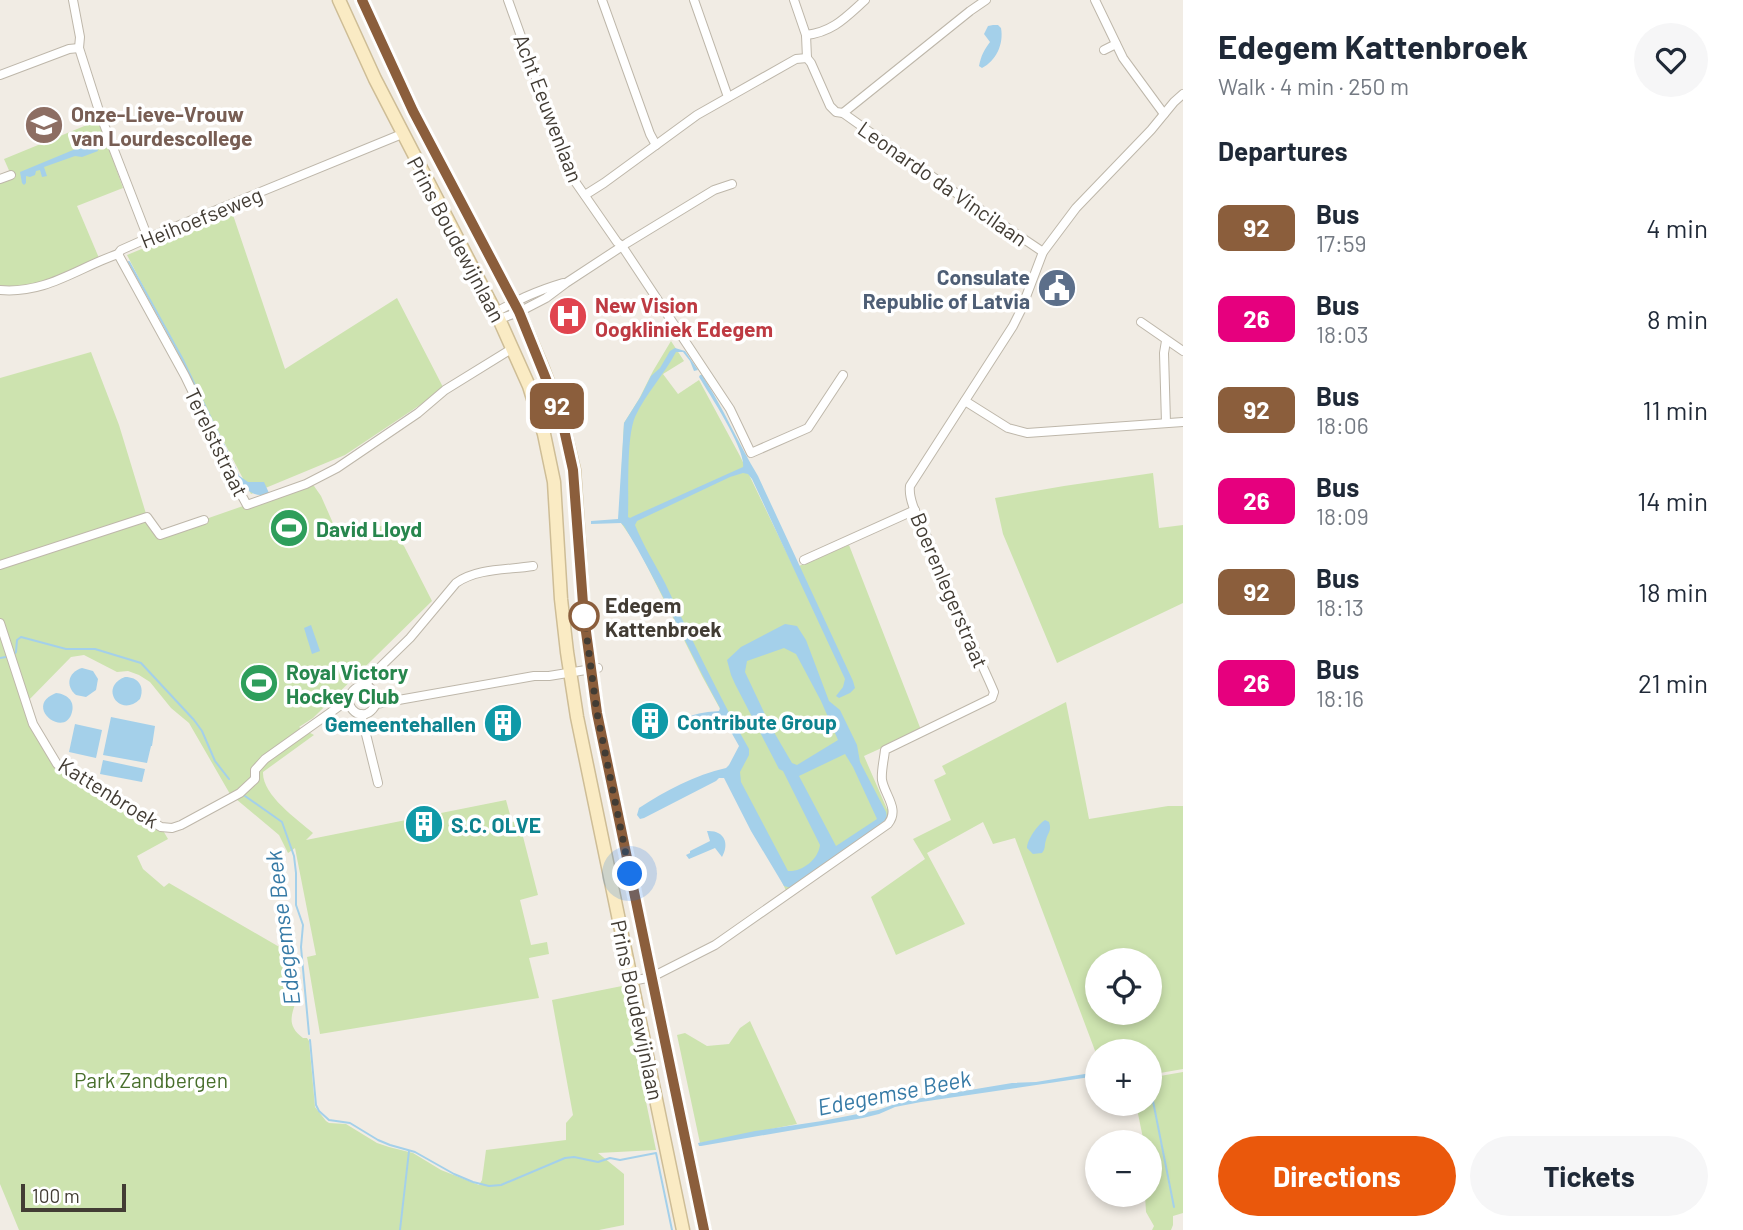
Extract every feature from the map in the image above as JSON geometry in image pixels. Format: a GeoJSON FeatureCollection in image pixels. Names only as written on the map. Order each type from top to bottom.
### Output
{"type":"FeatureCollection","features":[{"type":"Feature","properties":{"kind":"main road","name":"Prins Boudewijnlaan"},"geometry":{"type":"LineString","coordinates":[[340,0],[402,134],[513,348],[529,386],[544,434],[554,482],[566,673],[683,1230]]}},
{"type":"Feature","properties":{"kind":"main road","name":"Prins Boudewijnlaan"},"geometry":{"type":"LineString","coordinates":[[363,3],[413,111],[516,307],[561,416],[573,470],[579,563],[594,669],[597,713],[704,1230]]}},
{"type":"Feature","properties":{"kind":"main road"},"geometry":{"type":"LineString","coordinates":[[345,13],[363,3]]}},
{"type":"Feature","properties":{"kind":"street"},"geometry":{"type":"LineString","coordinates":[[73,0],[80,37],[79,48],[104,124],[148,238]]}},
{"type":"Feature","properties":{"kind":"street","name":"Acht Eeuwenlaan"},"geometry":{"type":"LineString","coordinates":[[508,0],[574,180],[622,246],[730,410],[751,453],[808,428],[843,375]]}},
{"type":"Feature","properties":{"kind":"street"},"geometry":{"type":"LineString","coordinates":[[602,0],[646,125],[656,145]]}},
{"type":"Feature","properties":{"kind":"street"},"geometry":{"type":"LineString","coordinates":[[694,0],[728,97]]}},
{"type":"Feature","properties":{"kind":"street"},"geometry":{"type":"LineString","coordinates":[[585,195],[697,115],[796,59],[807,58],[806,35],[794,0]]}},
{"type":"Feature","properties":{"kind":"street"},"geometry":{"type":"LineString","coordinates":[[806,35],[835,26],[865,0]]}},
{"type":"Feature","properties":{"kind":"street"},"geometry":{"type":"LineString","coordinates":[[843,113],[986,0]]}},
{"type":"Feature","properties":{"kind":"street"},"geometry":{"type":"LineString","coordinates":[[1095,0],[1123,58],[1164,114]]}},
{"type":"Feature","properties":{"kind":"street"},"geometry":{"type":"LineString","coordinates":[[1104,50],[1116,44]]}},
{"type":"Feature","properties":{"kind":"street"},"geometry":{"type":"LineString","coordinates":[[0,75],[69,49],[79,48]]}},
{"type":"Feature","properties":{"kind":"street","name":"Leonardo da Vincilaan"},"geometry":{"type":"LineString","coordinates":[[807,58],[836,113],[843,113],[1043,252]]}},
{"type":"Feature","properties":{"kind":"street","name":"Boerenlegerstraat"},"geometry":{"type":"LineString","coordinates":[[652,976],[715,945],[888,824],[893,809],[882,779],[885,750],[992,698],[994,692],[936,563],[935,554],[915,510],[910,486],[1018,317],[1043,252],[1076,208],[1183,94]]}},
{"type":"Feature","properties":{"kind":"street","name":"Heihoefseweg"},"geometry":{"type":"LineString","coordinates":[[0,290],[46,286],[148,238],[402,134]]}},
{"type":"Feature","properties":{"kind":"street"},"geometry":{"type":"LineString","coordinates":[[0,179],[11,175]]}},
{"type":"Feature","properties":{"kind":"street"},"geometry":{"type":"LineString","coordinates":[[497,316],[546,298],[622,246],[714,190],[732,184]]}},
{"type":"Feature","properties":{"kind":"street","name":"Terelststraat"},"geometry":{"type":"LineString","coordinates":[[118,254],[190,385],[229,472],[247,505],[306,484],[337,468],[445,390],[513,348]]}},
{"type":"Feature","properties":{"kind":"street"},"geometry":{"type":"LineString","coordinates":[[1141,322],[1183,351]]}},
{"type":"Feature","properties":{"kind":"street"},"geometry":{"type":"LineString","coordinates":[[1166,423],[1164,353],[1167,341]]}},
{"type":"Feature","properties":{"kind":"street"},"geometry":{"type":"LineString","coordinates":[[965,401],[1008,429],[1027,433],[1183,422]]}},
{"type":"Feature","properties":{"kind":"street"},"geometry":{"type":"LineString","coordinates":[[804,560],[915,510]]}},
{"type":"Feature","properties":{"kind":"street"},"geometry":{"type":"LineString","coordinates":[[0,565],[147,517],[160,535],[204,520]]}},
{"type":"Feature","properties":{"kind":"street","name":"Kattenbroek"},"geometry":{"type":"LineString","coordinates":[[0,623],[33,724],[57,764],[161,827],[172,828],[240,793],[255,779],[255,770],[265,759],[348,699],[357,687],[366,686],[371,676],[410,638],[456,583],[475,574],[533,566]]}},
{"type":"Feature","properties":{"kind":"street"},"geometry":{"type":"LineString","coordinates":[[376,704],[534,676],[594,669]]}},
{"type":"Feature","properties":{"kind":"street"},"geometry":{"type":"LineString","coordinates":[[348,699],[353,710],[361,714],[370,712],[376,704],[376,696],[374,691],[366,686]]}},
{"type":"Feature","properties":{"kind":"street"},"geometry":{"type":"LineString","coordinates":[[361,714],[377,783]]}},
{"type":"Feature","properties":{"kind":"street"},"geometry":{"type":"LineString","coordinates":[[632,981],[652,976]]}},
{"type":"Feature","properties":{"kind":"green space"},"geometry":{"type":"Polygon","coordinates":[[[99,120],[123,188],[77,206],[99,258],[22,288],[0,287],[0,182],[11,175],[4,159],[99,120]]]}},
{"type":"Feature","properties":{"kind":"green space"},"geometry":{"type":"Polygon","coordinates":[[[232,212],[285,369],[397,298],[444,389],[345,455],[251,494],[127,255],[232,212]]]}},
{"type":"Feature","properties":{"kind":"green space"},"geometry":{"type":"Polygon","coordinates":[[[671,341],[684,361],[663,374],[678,394],[699,380],[740,456],[794,568],[849,545],[921,730],[864,756],[887,809],[893,809],[891,820],[788,895],[731,770],[747,758],[702,676],[637,546],[619,520],[624,423],[671,341]]]}},
{"type":"Feature","properties":{"kind":"green space","name":"Park Zandbergen"},"geometry":{"type":"Polygon","coordinates":[[[91,352],[119,425],[147,517],[160,535],[306,484],[314,486],[321,496],[340,539],[384,525],[404,546],[432,601],[313,718],[299,727],[314,735],[263,772],[264,781],[274,798],[313,833],[306,840],[506,800],[512,822],[519,821],[538,895],[520,900],[531,945],[547,942],[549,954],[529,958],[539,998],[320,1034],[307,957],[316,955],[295,848],[288,853],[279,835],[230,794],[189,723],[171,708],[150,682],[128,671],[117,672],[84,655],[71,657],[25,704],[57,764],[161,827],[168,839],[137,856],[143,869],[164,887],[169,883],[288,952],[298,985],[292,1014],[293,1026],[296,1032],[309,1041],[315,1107],[326,1121],[346,1124],[377,1143],[413,1153],[441,1170],[479,1185],[486,1150],[566,1140],[566,1123],[573,1115],[552,1000],[622,986],[656,1150],[598,1153],[624,1174],[624,1225],[599,1230],[19,1230],[0,1184],[0,378],[91,352]]]}},
{"type":"Feature","properties":{"kind":"green space"},"geometry":{"type":"Polygon","coordinates":[[[1153,473],[1159,528],[1183,525],[1183,603],[1057,663],[1003,534],[995,498],[1153,473]]]}},
{"type":"Feature","properties":{"kind":"green space"},"geometry":{"type":"Polygon","coordinates":[[[1066,702],[1089,819],[1183,806],[1183,1069],[1162,1073],[1162,1039],[1091,1039],[1085,1025],[1162,1025],[1162,948],[1085,948],[1085,1024],[1015,838],[993,844],[983,822],[927,853],[965,924],[896,955],[871,897],[925,859],[913,839],[951,820],[934,780],[946,774],[942,766],[1066,702]]]}},
{"type":"Feature","properties":{"kind":"green space"},"geometry":{"type":"Polygon","coordinates":[[[750,1021],[797,1124],[700,1143],[677,1035],[685,1033],[707,1046],[729,1044],[740,1028],[750,1021]]]}},
{"type":"Feature","properties":{"kind":"green space"},"geometry":{"type":"Polygon","coordinates":[[[1183,1072],[1183,1213],[1173,1216],[1171,1230],[1152,1230],[1154,1226],[1146,1207],[1162,1207],[1162,1130],[1141,1130],[1138,1116],[1162,1116],[1162,1076],[1183,1072]]]}},
{"type":"Feature","properties":{"kind":"water"},"geometry":{"type":"Polygon","coordinates":[[[998,25],[1002,34],[1000,46],[991,61],[982,68],[979,66],[981,59],[990,42],[984,34],[988,26],[998,25]]]}},
{"type":"Feature","properties":{"kind":"water"},"geometry":{"type":"Polygon","coordinates":[[[90,143],[91,146],[96,145],[98,151],[44,167],[47,176],[42,177],[40,170],[36,171],[35,175],[26,176],[24,185],[22,183],[20,172],[90,143]]]}},
{"type":"Feature","properties":{"kind":"water"},"geometry":{"type":"Polygon","coordinates":[[[675,348],[685,351],[698,370],[694,371],[683,352],[676,352],[635,417],[629,452],[628,517],[743,467],[739,448],[699,377],[702,375],[758,476],[855,688],[839,698],[836,696],[845,679],[748,474],[730,477],[637,521],[635,525],[642,540],[749,749],[749,755],[740,772],[741,782],[788,871],[808,864],[816,856],[820,845],[735,684],[727,660],[741,647],[785,624],[797,626],[806,640],[829,701],[840,710],[857,745],[860,762],[886,812],[887,818],[881,825],[791,888],[784,886],[751,831],[724,778],[719,778],[644,818],[640,819],[637,815],[639,808],[670,790],[692,779],[726,768],[739,746],[722,716],[679,727],[681,721],[691,716],[719,711],[720,708],[624,526],[621,523],[591,524],[591,521],[618,519],[624,423],[651,376],[660,368],[670,351],[675,348]],[[784,648],[747,661],[745,672],[771,727],[792,763],[797,765],[838,740],[796,654],[784,648]],[[845,754],[799,776],[836,846],[877,819],[845,754]]]}},
{"type":"Feature","properties":{"kind":"water"},"geometry":{"type":"Polygon","coordinates":[[[238,475],[248,482],[264,482],[269,493],[254,494],[238,475]]]}},
{"type":"Feature","properties":{"kind":"water"},"geometry":{"type":"Polygon","coordinates":[[[311,625],[320,651],[312,654],[304,628],[311,625]]]}},
{"type":"Feature","properties":{"kind":"water"},"geometry":{"type":"Polygon","coordinates":[[[82,668],[93,671],[98,679],[96,690],[86,697],[76,695],[69,684],[71,676],[82,668]]]}},
{"type":"Feature","properties":{"kind":"water"},"geometry":{"type":"Polygon","coordinates":[[[125,677],[130,677],[141,686],[140,699],[133,704],[119,703],[113,694],[113,687],[125,677]]]}},
{"type":"Feature","properties":{"kind":"water"},"geometry":{"type":"Polygon","coordinates":[[[56,693],[66,696],[72,704],[68,720],[62,723],[55,722],[44,712],[43,705],[56,693]]]}},
{"type":"Feature","properties":{"kind":"water"},"geometry":{"type":"Polygon","coordinates":[[[111,717],[155,726],[147,763],[103,755],[111,717]]]}},
{"type":"Feature","properties":{"kind":"water"},"geometry":{"type":"Polygon","coordinates":[[[75,724],[102,730],[96,758],[69,752],[75,724]]]}},
{"type":"Feature","properties":{"kind":"water"},"geometry":{"type":"Polygon","coordinates":[[[103,760],[145,769],[142,782],[100,774],[103,760]]]}},
{"type":"Feature","properties":{"kind":"water"},"geometry":{"type":"Polygon","coordinates":[[[1045,820],[1050,827],[1044,850],[1042,853],[1033,854],[1027,848],[1029,841],[1045,820]]]}},
{"type":"Feature","properties":{"kind":"water"},"geometry":{"type":"Polygon","coordinates":[[[707,831],[718,833],[724,838],[722,857],[715,848],[689,859],[686,855],[690,851],[710,841],[707,831]]]}},
{"type":"Feature","properties":{"kind":"water"},"geometry":{"type":"Polygon","coordinates":[[[1085,1074],[1085,1078],[895,1107],[863,1118],[701,1146],[698,1143],[878,1110],[904,1101],[1012,1083],[1085,1074]]]}},
{"type":"Feature","properties":{"kind":"waterway"},"geometry":{"type":"LineString","coordinates":[[129,262],[182,358],[238,475]]}},
{"type":"Feature","properties":{"kind":"waterway","name":"Edegemse Beek"},"geometry":{"type":"LineString","coordinates":[[13,655],[16,652],[17,640],[21,637],[66,649],[95,649],[141,663],[194,720],[202,731],[215,761],[229,779]]}},
{"type":"Feature","properties":{"kind":"waterway","name":"Edegemse Beek"},"geometry":{"type":"LineString","coordinates":[[0,658],[6,657]]}},
{"type":"Feature","properties":{"kind":"waterway","name":"Edegemse Beek"},"geometry":{"type":"LineString","coordinates":[[245,796],[282,822],[294,856],[296,905],[303,925],[301,947],[309,1034]]}},
{"type":"Feature","properties":{"kind":"waterway","name":"Edegemse Beek"},"geometry":{"type":"LineString","coordinates":[[310,1040],[316,1105],[329,1120],[350,1123],[378,1140],[415,1152],[454,1174],[489,1186],[501,1185],[565,1158],[598,1162],[610,1158],[620,1160],[656,1153],[672,1230]]}},
{"type":"Feature","properties":{"kind":"waterway"},"geometry":{"type":"LineString","coordinates":[[1156,1116],[1174,1207]]}},
{"type":"Feature","properties":{"kind":"waterway"},"geometry":{"type":"LineString","coordinates":[[400,1230],[409,1151]]}},
{"type":"Feature","properties":{"kind":"bus line","name":"92"},"geometry":{"type":"LineString","coordinates":[[362,0],[413,111],[519,312],[561,416],[573,470],[584,617],[597,713],[704,1230]]}},
{"type":"Feature","properties":{"kind":"place","name":"Onze-Lieve-Vrouw van Lourdescollege"},"geometry":{"type":"Point","coordinates":[44,125]}},
{"type":"Feature","properties":{"kind":"place","name":"Consulate Republic of Latvia"},"geometry":{"type":"Point","coordinates":[1057,288]}},
{"type":"Feature","properties":{"kind":"place","name":"New Vision Oogkliniek Edegem"},"geometry":{"type":"Point","coordinates":[568,316]}},
{"type":"Feature","properties":{"kind":"place","name":"David Lloyd"},"geometry":{"type":"Point","coordinates":[289,528]}},
{"type":"Feature","properties":{"kind":"place","name":"Edegem Kattenbroek"},"geometry":{"type":"Point","coordinates":[584,616]}},
{"type":"Feature","properties":{"kind":"place","name":"Royal Victory Hockey Club"},"geometry":{"type":"Point","coordinates":[259,683]}},
{"type":"Feature","properties":{"kind":"place","name":"Contribute Group"},"geometry":{"type":"Point","coordinates":[650,721]}},
{"type":"Feature","properties":{"kind":"place","name":"Gemeentehallen"},"geometry":{"type":"Point","coordinates":[503,723]}},
{"type":"Feature","properties":{"kind":"place","name":"S.C. OLVE"},"geometry":{"type":"Point","coordinates":[424,824]}},
{"type":"Feature","properties":{"kind":"route"},"geometry":{"type":"LineString","coordinates":[[584,616],[597,713],[630,874]]}}]}
